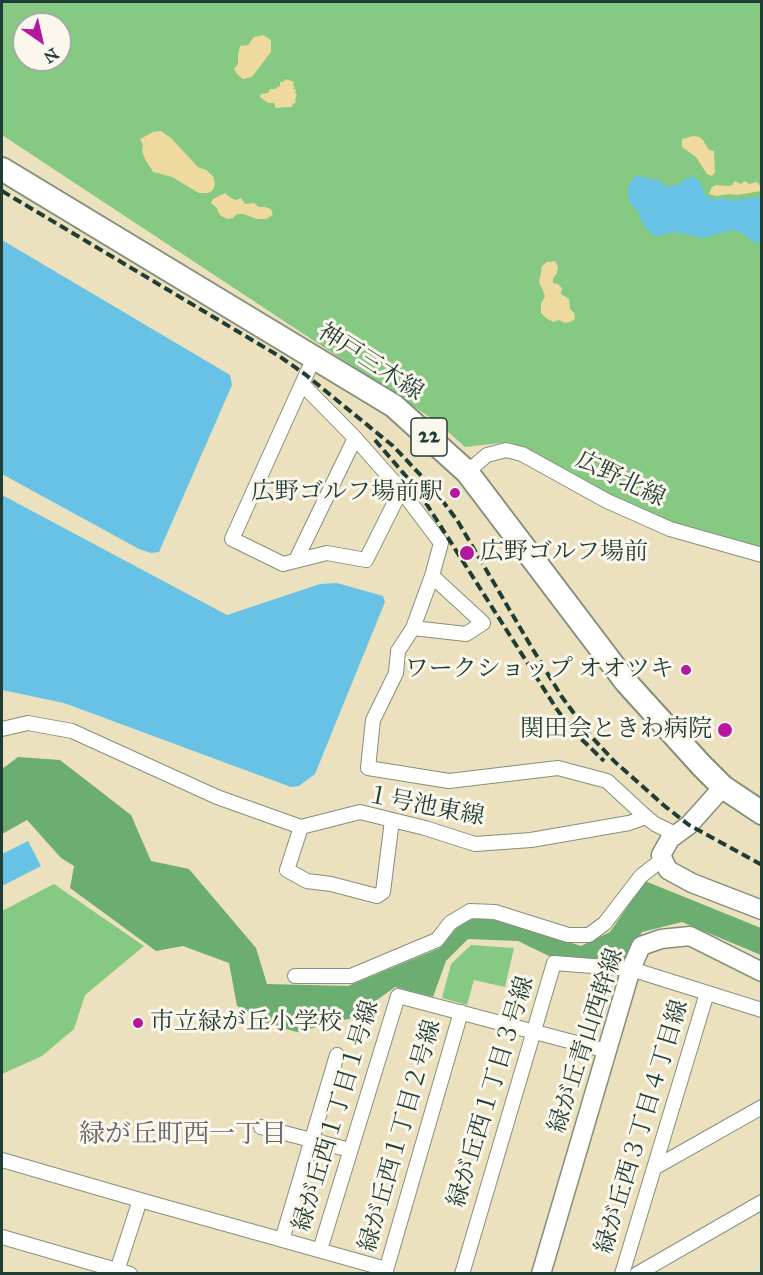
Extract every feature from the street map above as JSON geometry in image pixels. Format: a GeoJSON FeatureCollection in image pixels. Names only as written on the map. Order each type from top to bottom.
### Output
{"type":"FeatureCollection","features":[{"type":"Feature","properties":{"kind":"main road","name":"神戸三木線"},"geometry":{"type":"LineString","coordinates":[[2,170],[394,406],[467,472],[626,682],[701,765],[723,787],[758,808]]}},
{"type":"Feature","properties":{"kind":"street"},"geometry":{"type":"LineString","coordinates":[[314,358],[232,539],[283,564],[327,553],[366,560],[401,490]]}},
{"type":"Feature","properties":{"kind":"street"},"geometry":{"type":"LineString","coordinates":[[302,384],[355,438],[401,490],[441,543],[432,576],[413,627],[398,651],[396,673],[374,720],[368,768],[449,781],[558,768],[607,781],[646,817],[675,834]]}},
{"type":"Feature","properties":{"kind":"street"},"geometry":{"type":"LineString","coordinates":[[296,560],[355,438]]}},
{"type":"Feature","properties":{"kind":"street","name":"広野北線"},"geometry":{"type":"LineString","coordinates":[[467,472],[487,455],[506,450],[522,454],[607,501],[670,529],[762,555]]}},
{"type":"Feature","properties":{"kind":"street"},"geometry":{"type":"LineString","coordinates":[[413,627],[466,634],[483,623],[432,576]]}},
{"type":"Feature","properties":{"kind":"street"},"geometry":{"type":"LineString","coordinates":[[2,729],[28,723],[72,731],[217,797],[301,827],[287,870],[307,881],[331,884],[377,896],[382,892],[392,820]]}},
{"type":"Feature","properties":{"kind":"street"},"geometry":{"type":"LineString","coordinates":[[723,787],[689,825],[670,839],[661,855],[668,870],[692,883],[762,910]]}},
{"type":"Feature","properties":{"kind":"street","name":"１号池東線"},"geometry":{"type":"LineString","coordinates":[[301,827],[360,812],[425,828],[475,844],[531,840],[629,823],[646,817]]}},
{"type":"Feature","properties":{"kind":"street"},"geometry":{"type":"LineString","coordinates":[[296,976],[351,976],[436,940],[450,923],[470,911],[495,912],[568,935],[589,935],[605,923],[641,876],[663,859]]}},
{"type":"Feature","properties":{"kind":"street","name":"緑が丘青山西幹線"},"geometry":{"type":"LineString","coordinates":[[541,1274],[631,969],[641,946],[661,939],[690,936],[762,972]]}},
{"type":"Feature","properties":{"kind":"street","name":"緑が丘西１丁目３号線"},"geometry":{"type":"LineString","coordinates":[[462,1274],[554,963],[631,969]]}},
{"type":"Feature","properties":{"kind":"street"},"geometry":{"type":"LineString","coordinates":[[631,969],[762,1010]]}},
{"type":"Feature","properties":{"kind":"street","name":"緑が丘西３丁目４丁目線"},"geometry":{"type":"LineString","coordinates":[[622,1274],[707,993]]}},
{"type":"Feature","properties":{"kind":"street","name":"緑が丘西１丁目１号線"},"geometry":{"type":"LineString","coordinates":[[320,1250],[398,996],[607,1051]]}},
{"type":"Feature","properties":{"kind":"street","name":"緑が丘西１丁目２号線"},"geometry":{"type":"LineString","coordinates":[[385,1271],[461,1012]]}},
{"type":"Feature","properties":{"kind":"street"},"geometry":{"type":"LineString","coordinates":[[282,1240],[337,1055]]}},
{"type":"Feature","properties":{"kind":"street"},"geometry":{"type":"LineString","coordinates":[[654,1168],[762,1107]]}},
{"type":"Feature","properties":{"kind":"street"},"geometry":{"type":"LineString","coordinates":[[261,1126],[350,1150]]}},
{"type":"Feature","properties":{"kind":"street"},"geometry":{"type":"LineString","coordinates":[[2,1160],[320,1250],[385,1271]]}},
{"type":"Feature","properties":{"kind":"street"},"geometry":{"type":"LineString","coordinates":[[2,1237],[121,1272],[140,1200]]}},
{"type":"Feature","properties":{"kind":"street"},"geometry":{"type":"LineString","coordinates":[[637,1274],[762,1202]]}},
{"type":"Feature","properties":{"kind":"green space"},"geometry":{"type":"Polygon","coordinates":[[[2,2],[761,2],[761,552],[666,524],[509,442],[465,447],[437,422],[2,135],[2,2]]]}},
{"type":"Feature","properties":{"kind":"green space"},"geometry":{"type":"Polygon","coordinates":[[[18,757],[60,760],[131,815],[151,861],[189,869],[256,948],[267,984],[348,986],[440,948],[459,925],[475,918],[504,921],[581,946],[610,932],[645,881],[761,928],[761,955],[682,922],[642,932],[627,961],[549,956],[518,941],[468,939],[446,961],[433,997],[395,987],[352,1018],[297,1032],[268,1024],[237,1006],[229,963],[183,946],[156,951],[70,888],[74,866],[61,858],[27,820],[2,834],[2,769],[18,757]]]}},
{"type":"Feature","properties":{"kind":"green space"},"geometry":{"type":"Polygon","coordinates":[[[54,884],[144,946],[85,995],[74,1029],[42,1056],[2,1074],[2,911],[54,884]]]}},
{"type":"Feature","properties":{"kind":"green space"},"geometry":{"type":"Polygon","coordinates":[[[471,945],[514,948],[505,987],[474,980],[467,1005],[442,998],[451,964],[471,945]]]}},
{"type":"Feature","properties":{"kind":"sand"},"geometry":{"type":"Polygon","coordinates":[[[263,35],[271,40],[271,52],[252,77],[243,79],[234,69],[238,64],[240,46],[248,45],[254,37],[263,35]]]}},
{"type":"Feature","properties":{"kind":"sand"},"geometry":{"type":"Polygon","coordinates":[[[286,79],[294,82],[293,89],[296,90],[296,102],[292,107],[276,108],[274,103],[268,103],[260,97],[261,94],[268,93],[270,89],[280,87],[280,82],[286,79]]]}},
{"type":"Feature","properties":{"kind":"sand"},"geometry":{"type":"Polygon","coordinates":[[[161,131],[171,138],[198,167],[213,176],[215,184],[213,190],[208,193],[199,193],[172,177],[153,172],[145,159],[140,139],[153,132],[161,131]]]}},
{"type":"Feature","properties":{"kind":"sand"},"geometry":{"type":"Polygon","coordinates":[[[699,137],[709,150],[714,151],[715,172],[712,176],[707,174],[696,157],[682,147],[682,139],[699,137]]]}},
{"type":"Feature","properties":{"kind":"sand"},"geometry":{"type":"Polygon","coordinates":[[[735,181],[741,184],[745,181],[749,184],[757,182],[761,191],[737,195],[709,194],[712,187],[716,185],[729,186],[735,181]]]}},
{"type":"Feature","properties":{"kind":"sand"},"geometry":{"type":"Polygon","coordinates":[[[225,193],[236,200],[241,198],[245,204],[254,203],[259,207],[271,209],[273,215],[266,219],[257,219],[243,214],[237,214],[228,219],[221,216],[211,203],[213,199],[225,193]]]}},
{"type":"Feature","properties":{"kind":"sand"},"geometry":{"type":"Polygon","coordinates":[[[555,261],[558,267],[553,283],[562,288],[561,294],[569,299],[570,309],[575,319],[570,322],[565,323],[559,320],[553,322],[541,313],[541,304],[545,296],[539,283],[542,266],[547,262],[555,261]]]}},
{"type":"Feature","properties":{"kind":"water"},"geometry":{"type":"Polygon","coordinates":[[[636,176],[658,180],[668,187],[680,184],[686,178],[695,177],[710,199],[733,200],[761,197],[761,243],[752,241],[744,234],[732,230],[703,238],[675,232],[659,236],[653,235],[645,227],[639,213],[629,201],[628,186],[636,176]]]}},
{"type":"Feature","properties":{"kind":"water"},"geometry":{"type":"Polygon","coordinates":[[[2,240],[230,375],[232,385],[159,552],[151,553],[139,549],[2,474],[2,240]]]}},
{"type":"Feature","properties":{"kind":"water"},"geometry":{"type":"Polygon","coordinates":[[[2,495],[227,615],[320,584],[337,583],[383,596],[385,602],[315,774],[299,786],[291,787],[64,703],[2,690],[2,495]]]}},
{"type":"Feature","properties":{"kind":"water"},"geometry":{"type":"Polygon","coordinates":[[[28,841],[41,866],[2,886],[2,854],[28,841]]]}},
{"type":"Feature","properties":{"kind":"railway"},"geometry":{"type":"LineString","coordinates":[[2,191],[279,356],[306,375],[393,446],[432,487],[457,520],[562,697],[589,734],[615,762],[667,808]]}},
{"type":"Feature","properties":{"kind":"railway"},"geometry":{"type":"LineString","coordinates":[[375,440],[417,489],[556,708],[571,729],[604,761]]}},
{"type":"Feature","properties":{"kind":"railway"},"geometry":{"type":"LineString","coordinates":[[662,804],[689,825],[762,865]]}},
{"type":"Feature","properties":{"kind":"place","name":"広野ゴルフ場前駅"},"geometry":{"type":"Point","coordinates":[455,493]}},
{"type":"Feature","properties":{"kind":"place","name":"広野ゴルフ場前"},"geometry":{"type":"Point","coordinates":[467,553]}},
{"type":"Feature","properties":{"kind":"place","name":"ワークショップ オオツキ"},"geometry":{"type":"Point","coordinates":[686,670]}},
{"type":"Feature","properties":{"kind":"place","name":"関田会ときわ病院"},"geometry":{"type":"Point","coordinates":[725,730]}},
{"type":"Feature","properties":{"kind":"place","name":"市立緑が丘小学校"},"geometry":{"type":"Point","coordinates":[138,1023]}},
{"type":"Feature","properties":{"kind":"district","name":"緑が丘町西一丁目"},"geometry":{"type":"Point","coordinates":[183,1136]}}]}
